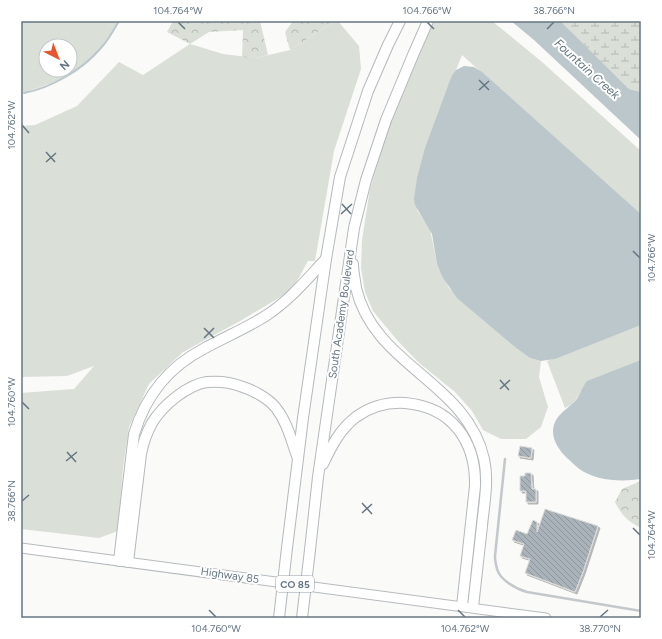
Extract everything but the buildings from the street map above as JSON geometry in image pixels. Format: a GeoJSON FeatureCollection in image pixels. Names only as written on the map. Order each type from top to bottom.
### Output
{"type":"FeatureCollection","features":[{"type":"Feature","properties":{"kind":"highway","name":"South Academy Boulevard"},"geometry":{"type":"LineString","coordinates":[[279,618],[303,418],[326,259],[340,177],[368,91],[400,21]]}},
{"type":"Feature","properties":{"kind":"highway","name":"South Academy Boulevard"},"geometry":{"type":"LineString","coordinates":[[302,618],[318,477],[354,228],[366,180],[386,120],[412,55],[428,21]]}},
{"type":"Feature","properties":{"kind":"highway"},"geometry":{"type":"LineString","coordinates":[[354,228],[353,271],[359,298],[365,314],[374,328],[394,352],[450,400],[463,414],[471,427],[484,459],[486,487],[467,607]]}},
{"type":"Feature","properties":{"kind":"highway"},"geometry":{"type":"LineString","coordinates":[[124,561],[134,434],[138,419],[162,379],[177,366],[203,349],[266,316],[293,295],[326,259]]}},
{"type":"Feature","properties":{"kind":"highway"},"geometry":{"type":"LineString","coordinates":[[124,561],[144,440],[155,418],[162,410],[173,399],[191,388],[206,382],[229,382],[247,388],[264,398],[276,408],[285,423],[298,459]]}},
{"type":"Feature","properties":{"kind":"highway"},"geometry":{"type":"LineString","coordinates":[[318,477],[328,453],[344,429],[356,417],[371,409],[398,402],[413,404],[428,407],[442,414],[453,423],[469,448],[475,473],[467,607]]}},
{"type":"Feature","properties":{"kind":"main road","name":"Highway 85"},"geometry":{"type":"LineString","coordinates":[[21,548],[467,607]]}},
{"type":"Feature","properties":{"kind":"main road","name":"CO 85"},"geometry":{"type":"LineString","coordinates":[[467,607],[546,618]]}},
{"type":"Feature","properties":{"kind":"lane"},"geometry":{"type":"LineString","coordinates":[[505,459],[495,556],[497,571],[516,589],[641,611]]}},
{"type":"Feature","properties":{"kind":"green space"},"geometry":{"type":"Polygon","coordinates":[[[21,21],[119,21],[100,50],[78,68],[78,38],[38,38],[38,78],[63,78],[24,93],[21,88],[21,21]]]}},
{"type":"Feature","properties":{"kind":"green space"},"geometry":{"type":"Polygon","coordinates":[[[173,21],[260,21],[268,55],[256,58],[242,57],[243,30],[209,32],[190,44],[167,32],[173,21]]]}},
{"type":"Feature","properties":{"kind":"green space"},"geometry":{"type":"Polygon","coordinates":[[[293,21],[335,21],[290,50],[285,32],[293,21]]]}},
{"type":"Feature","properties":{"kind":"green space"},"geometry":{"type":"Polygon","coordinates":[[[335,21],[338,21],[359,46],[361,69],[334,151],[315,261],[308,261],[292,290],[242,320],[183,352],[149,384],[129,427],[123,468],[118,531],[99,538],[21,529],[21,393],[74,389],[94,366],[67,376],[21,377],[21,126],[35,125],[77,106],[119,62],[143,75],[190,44],[223,54],[256,58],[290,50],[335,21]]]}},
{"type":"Feature","properties":{"kind":"green space"},"geometry":{"type":"Polygon","coordinates":[[[435,21],[492,21],[542,62],[641,151],[641,214],[462,55],[456,70],[452,75],[417,210],[430,229],[437,264],[449,288],[475,313],[516,348],[530,358],[541,361],[539,377],[548,407],[541,427],[526,439],[501,439],[483,430],[472,411],[455,392],[418,362],[397,340],[373,311],[365,292],[361,268],[362,240],[370,189],[391,118],[417,53],[435,21]]]}},
{"type":"Feature","properties":{"kind":"green space"},"geometry":{"type":"Polygon","coordinates":[[[559,21],[641,21],[641,92],[629,89],[559,21]]]}},
{"type":"Feature","properties":{"kind":"green space"},"geometry":{"type":"Polygon","coordinates":[[[641,325],[641,360],[581,393],[572,404],[565,408],[547,361],[641,325]]]}},
{"type":"Feature","properties":{"kind":"green space"},"geometry":{"type":"Polygon","coordinates":[[[641,481],[641,528],[625,517],[615,502],[622,489],[641,481]]]}},
{"type":"Feature","properties":{"kind":"water","name":"Fountain Creek"},"geometry":{"type":"Polygon","coordinates":[[[511,21],[560,21],[629,89],[641,92],[641,140],[534,40],[511,21]]]}},
{"type":"Feature","properties":{"kind":"water"},"geometry":{"type":"Polygon","coordinates":[[[464,66],[474,67],[482,72],[641,214],[641,325],[555,359],[541,361],[530,358],[516,348],[457,298],[443,278],[437,264],[432,234],[415,205],[414,199],[417,178],[425,148],[452,75],[456,70],[464,66]]]}},
{"type":"Feature","properties":{"kind":"water"},"geometry":{"type":"Polygon","coordinates":[[[641,360],[641,479],[608,480],[592,476],[577,467],[557,446],[554,439],[554,425],[558,417],[576,400],[587,381],[641,360]]]}},
{"type":"Feature","properties":{"kind":"waterway"},"geometry":{"type":"LineString","coordinates":[[24,93],[45,87],[75,71],[93,57],[106,43],[119,21]]}}]}
